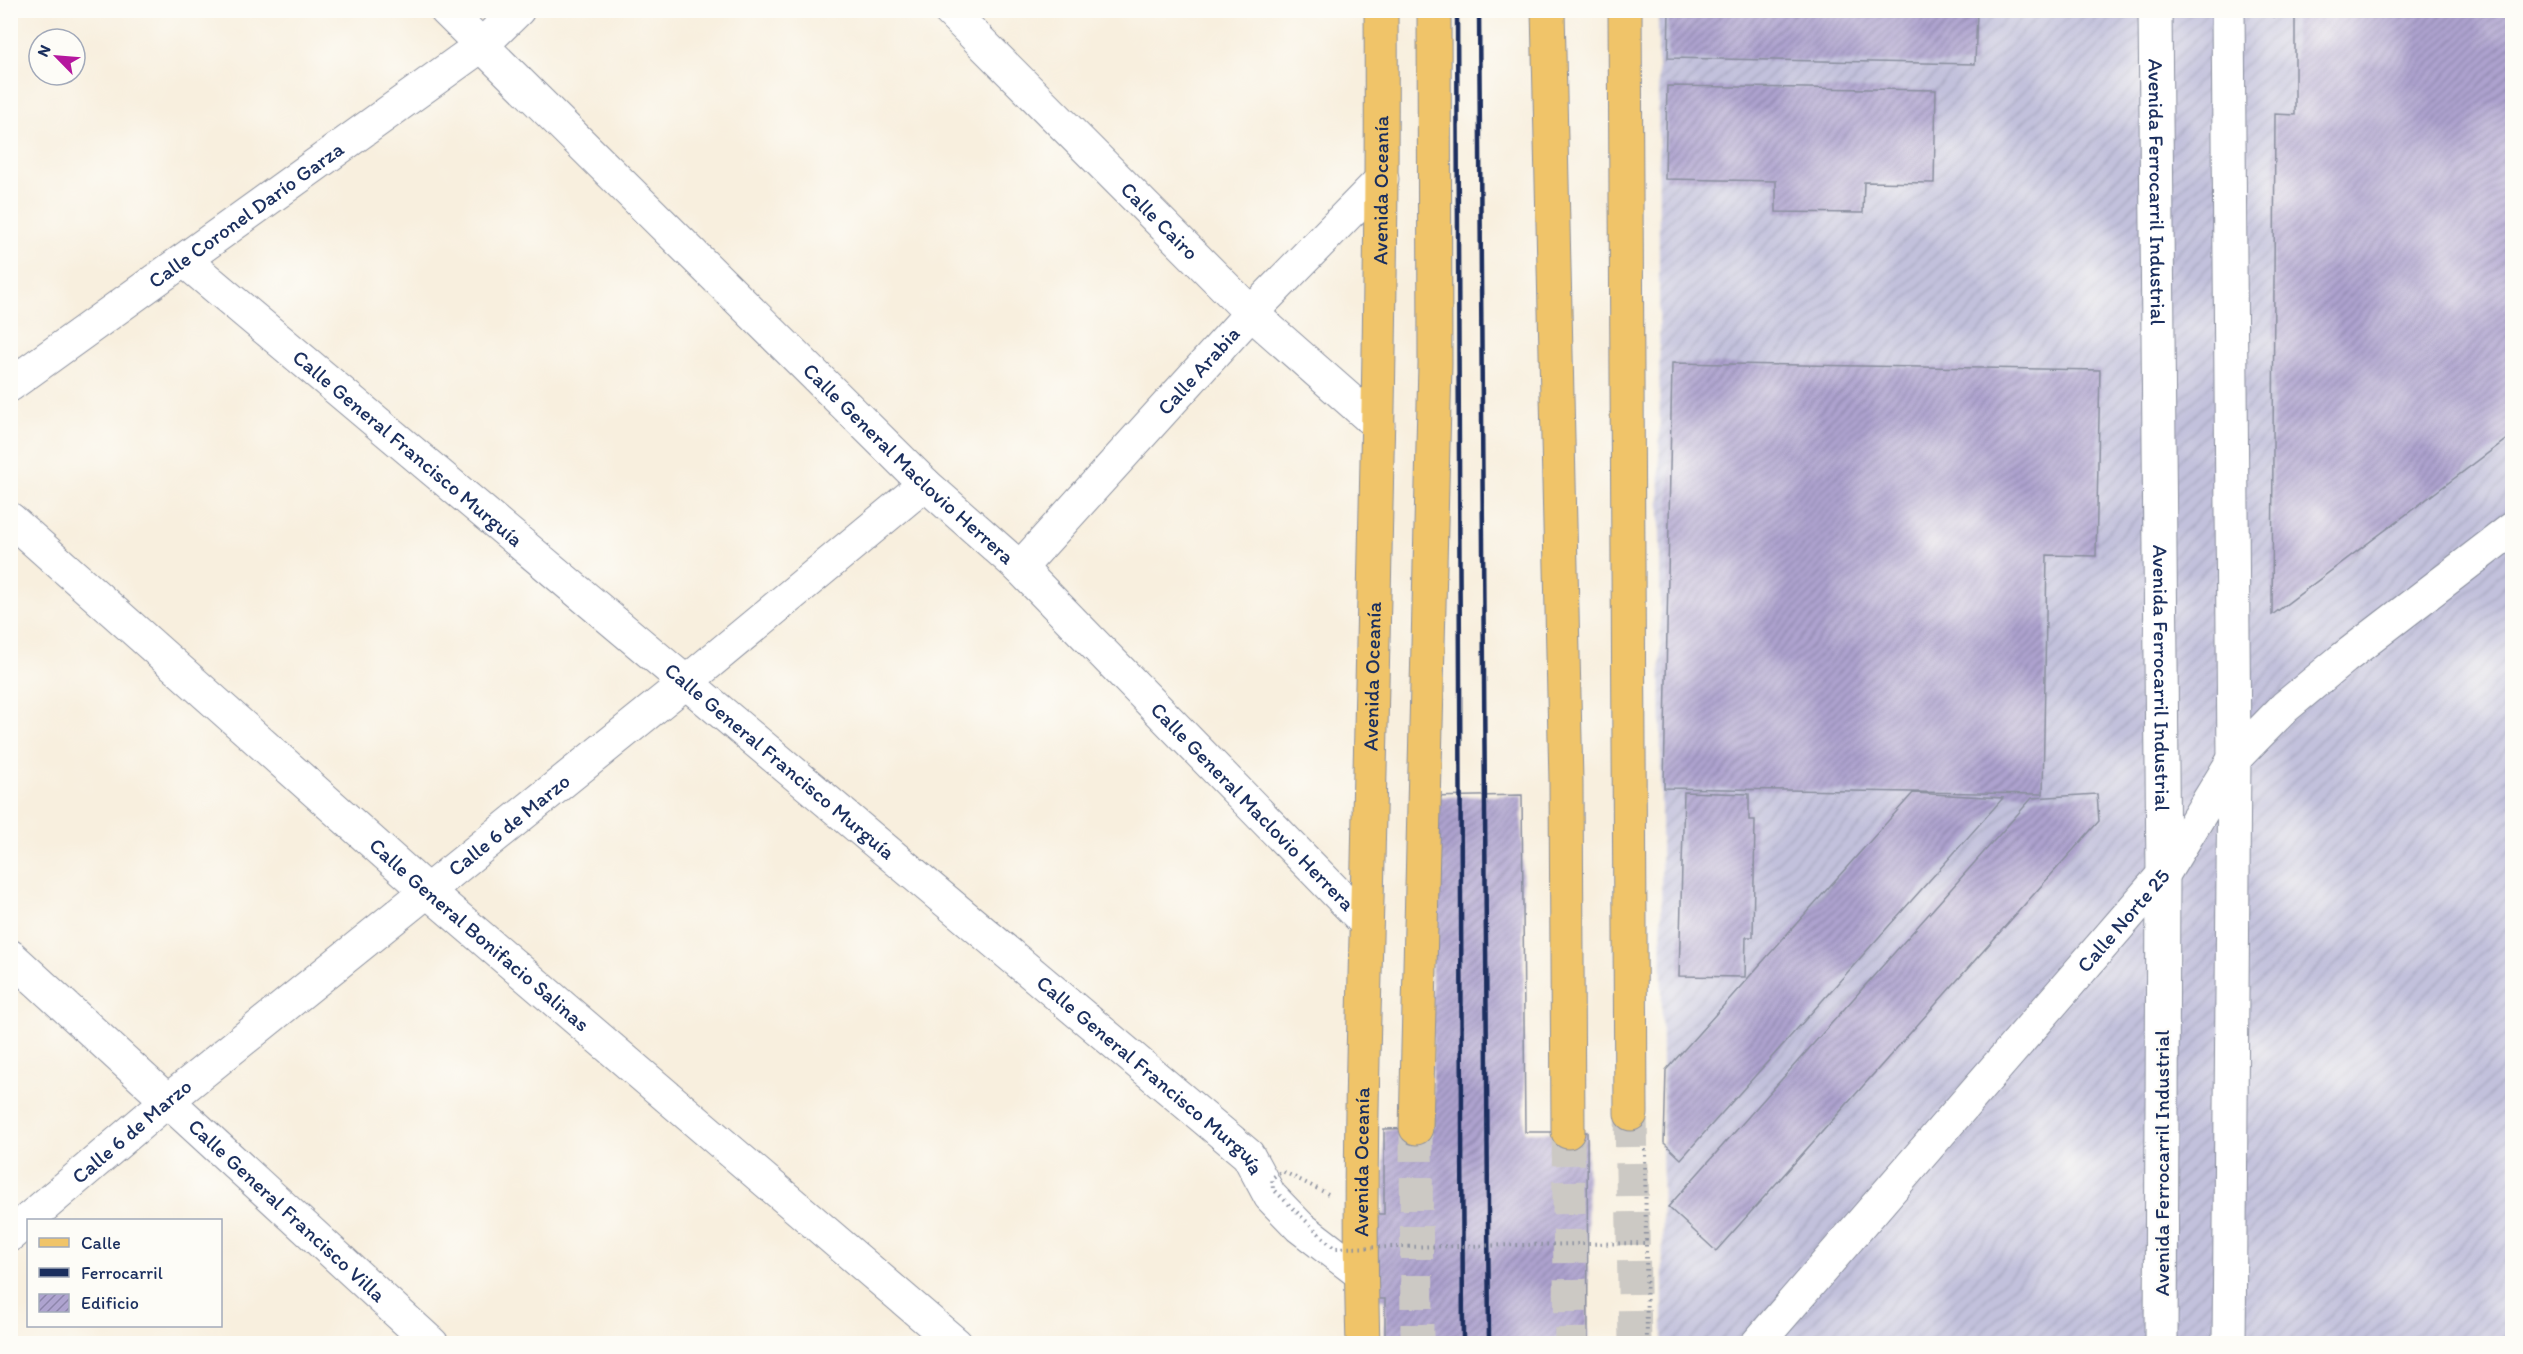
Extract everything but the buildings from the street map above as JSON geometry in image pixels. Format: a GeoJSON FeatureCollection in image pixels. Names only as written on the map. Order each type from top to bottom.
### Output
{"type":"FeatureCollection","features":[{"type":"Feature","properties":{"kind":"main road","name":"Avenida Oceanía"},"geometry":{"type":"LineString","coordinates":[[1363,1344],[1360,1273],[1378,425],[1382,179],[1381,10]]}},
{"type":"Feature","properties":{"kind":"main road"},"geometry":{"type":"LineString","coordinates":[[1416,1128],[1436,364],[1434,10]]}},
{"type":"Feature","properties":{"kind":"main road"},"geometry":{"type":"LineString","coordinates":[[1548,10],[1566,782],[1568,1132]]}},
{"type":"Feature","properties":{"kind":"main road"},"geometry":{"type":"LineString","coordinates":[[1625,10],[1638,1126]]}},
{"type":"Feature","properties":{"kind":"street","name":"Calle General Maclovio Herrera"},"geometry":{"type":"LineString","coordinates":[[446,10],[925,484],[1020,568],[1366,923]]}},
{"type":"Feature","properties":{"kind":"street","name":"Calle Coronel Darío Garza"},"geometry":{"type":"LineString","coordinates":[[10,385],[482,45],[518,10]]}},
{"type":"Feature","properties":{"kind":"street","name":"Calle Cairo"},"geometry":{"type":"LineString","coordinates":[[949,10],[1251,313],[1378,425]]}},
{"type":"Feature","properties":{"kind":"street","name":"Avenida Ferrocarril Industrial"},"geometry":{"type":"LineString","coordinates":[[2155,10],[2163,875],[2161,1344]]}},
{"type":"Feature","properties":{"kind":"street"},"geometry":{"type":"LineString","coordinates":[[2228,10],[2234,759],[2229,1344]]}},
{"type":"Feature","properties":{"kind":"street","name":"Calle Arabia"},"geometry":{"type":"LineString","coordinates":[[1020,568],[1251,313],[1382,179]]}},
{"type":"Feature","properties":{"kind":"street","name":"Calle General Francisco Murguía"},"geometry":{"type":"LineString","coordinates":[[185,261],[1248,1155],[1270,1196],[1300,1227],[1360,1273]]}},
{"type":"Feature","properties":{"kind":"street","name":"Calle 6 de Marzo"},"geometry":{"type":"LineString","coordinates":[[29,1219],[167,1101],[685,683],[925,484]]}},
{"type":"Feature","properties":{"kind":"street","name":"Calle General Bonifacio Salinas"},"geometry":{"type":"LineString","coordinates":[[10,519],[426,890],[956,1344]]}},
{"type":"Feature","properties":{"kind":"street","name":"Calle Norte 25"},"geometry":{"type":"LineString","coordinates":[[1756,1344],[2163,875],[2234,759],[2285,706],[2512,529]]}},
{"type":"Feature","properties":{"kind":"street","name":"Calle General Francisco Villa"},"geometry":{"type":"LineString","coordinates":[[10,956],[432,1344]]}},
{"type":"Feature","properties":{"kind":"street","name":"Calle 6 de Marzo"},"geometry":{"type":"LineString","coordinates":[[10,1235],[27,1220]]}},
{"type":"Feature","properties":{"kind":"path"},"geometry":{"type":"LineString","coordinates":[[1638,1126],[1646,1243],[1647,1344]]}},
{"type":"Feature","properties":{"kind":"path"},"geometry":{"type":"LineString","coordinates":[[1328,1194],[1282,1171],[1272,1178],[1274,1189],[1334,1248],[1646,1243]]}},
{"type":"Feature","properties":{"kind":"shaded area"},"geometry":{"type":"Polygon","coordinates":[[[1658,11],[2512,11],[2512,1343],[1663,1343],[1658,11]]]}},
{"type":"Feature","properties":{"kind":"tunnel"},"geometry":{"type":"LineString","coordinates":[[1631,1114],[1635,1344]]}},
{"type":"Feature","properties":{"kind":"tunnel"},"geometry":{"type":"LineString","coordinates":[[1416,1128],[1417,1344]]}},
{"type":"Feature","properties":{"kind":"tunnel"},"geometry":{"type":"LineString","coordinates":[[1568,1132],[1571,1344]]}},
{"type":"Feature","properties":{"kind":"railway"},"geometry":{"type":"LineString","coordinates":[[1457,10],[1463,1344]]}},
{"type":"Feature","properties":{"kind":"railway"},"geometry":{"type":"LineString","coordinates":[[1479,10],[1489,1344]]}}]}
